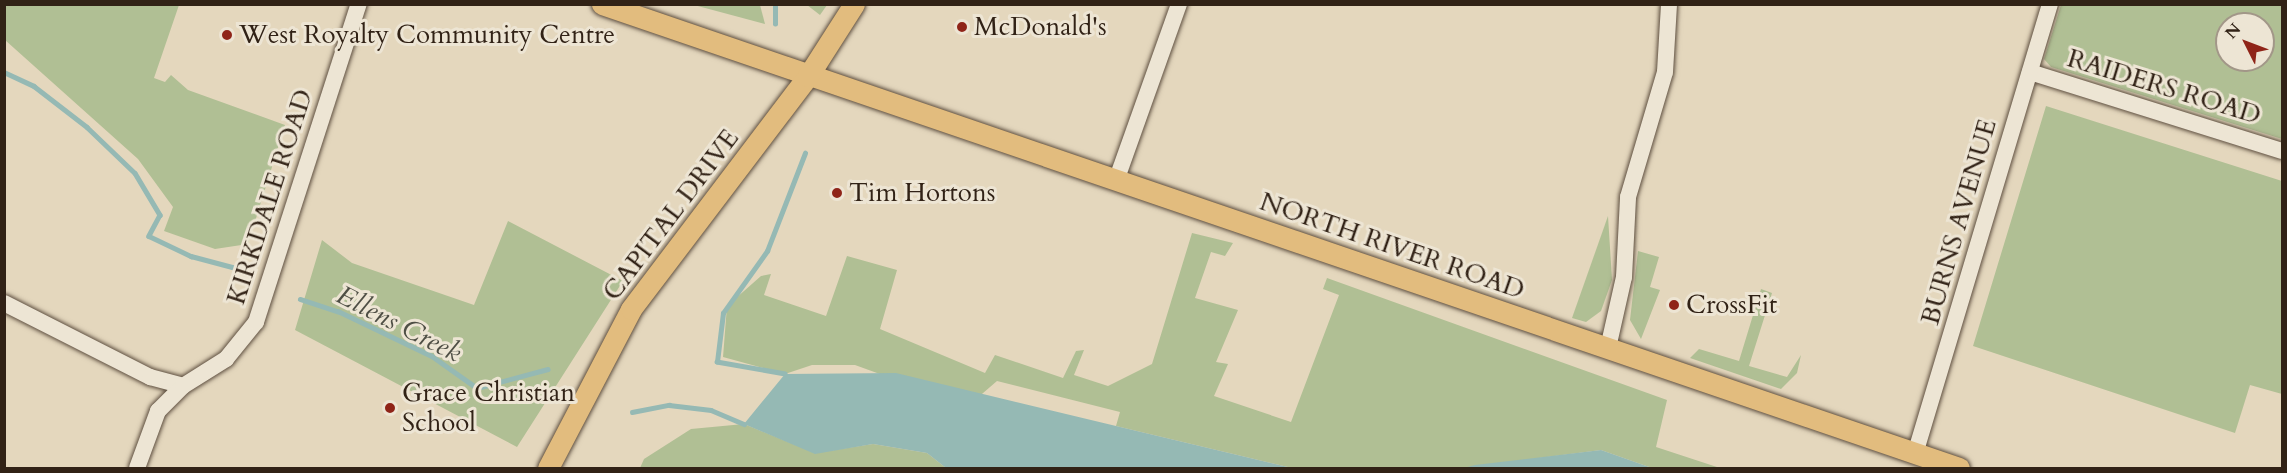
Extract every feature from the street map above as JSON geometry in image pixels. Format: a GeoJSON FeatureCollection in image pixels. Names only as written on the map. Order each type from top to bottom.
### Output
{"type":"FeatureCollection","features":[{"type":"Feature","properties":{"kind":"main road","name":"NORTH RIVER ROAD"},"geometry":{"type":"LineString","coordinates":[[602,4],[1959,468]]}},
{"type":"Feature","properties":{"kind":"main road","name":"CAPITAL DRIVE"},"geometry":{"type":"LineString","coordinates":[[548,468],[631,309],[808,76],[854,4]]}},
{"type":"Feature","properties":{"kind":"street","name":"KIRKDALE ROAD"},"geometry":{"type":"LineString","coordinates":[[137,468],[158,411],[183,386],[226,359],[256,322],[359,4]]}},
{"type":"Feature","properties":{"kind":"street"},"geometry":{"type":"LineString","coordinates":[[1116,181],[1179,4]]}},
{"type":"Feature","properties":{"kind":"street"},"geometry":{"type":"LineString","coordinates":[[1608,348],[1624,277],[1628,197],[1665,72],[1669,4]]}},
{"type":"Feature","properties":{"kind":"street","name":"BURNS AVENUE"},"geometry":{"type":"LineString","coordinates":[[1915,454],[2050,4]]}},
{"type":"Feature","properties":{"kind":"street","name":"RAIDERS ROAD"},"geometry":{"type":"LineString","coordinates":[[2030,72],[2283,151]]}},
{"type":"Feature","properties":{"kind":"street"},"geometry":{"type":"LineString","coordinates":[[4,303],[150,377],[183,386]]}},
{"type":"Feature","properties":{"kind":"green space"},"geometry":{"type":"Polygon","coordinates":[[[5,4],[179,5],[154,78],[165,82],[171,75],[188,90],[285,125],[248,244],[215,249],[164,231],[173,207],[138,159],[5,40],[5,4]]]}},
{"type":"Feature","properties":{"kind":"green space"},"geometry":{"type":"Polygon","coordinates":[[[807,4],[827,5],[820,15],[807,4]]]}},
{"type":"Feature","properties":{"kind":"green space"},"geometry":{"type":"Polygon","coordinates":[[[694,5],[760,5],[765,24],[694,5]]]}},
{"type":"Feature","properties":{"kind":"green space"},"geometry":{"type":"Polygon","coordinates":[[[2061,5],[2282,5],[2282,139],[2051,67],[2044,59],[2061,5]]]}},
{"type":"Feature","properties":{"kind":"green space"},"geometry":{"type":"Polygon","coordinates":[[[2046,106],[2282,181],[2282,394],[2250,385],[2235,433],[1973,346],[2046,106]]]}},
{"type":"Feature","properties":{"kind":"green space"},"geometry":{"type":"Polygon","coordinates":[[[1608,216],[1612,280],[1601,311],[1586,322],[1572,318],[1608,216]]]}},
{"type":"Feature","properties":{"kind":"green space"},"geometry":{"type":"Polygon","coordinates":[[[508,221],[623,281],[517,447],[295,330],[322,240],[352,263],[474,305],[508,221]]]}},
{"type":"Feature","properties":{"kind":"green space"},"geometry":{"type":"Polygon","coordinates":[[[1192,233],[1233,243],[1225,256],[1211,252],[1195,298],[1238,310],[1216,362],[1228,364],[1214,396],[1291,422],[1339,295],[1323,289],[1327,278],[1667,400],[1656,447],[1720,468],[1652,468],[1601,450],[1464,468],[1292,468],[1116,426],[1120,412],[997,381],[968,406],[855,365],[812,365],[785,374],[723,357],[727,306],[761,276],[771,274],[764,295],[826,316],[847,256],[897,270],[880,329],[985,373],[995,355],[1063,378],[1076,351],[1084,350],[1074,375],[1108,386],[1152,364],[1192,233]]]}},
{"type":"Feature","properties":{"kind":"green space"},"geometry":{"type":"Polygon","coordinates":[[[1638,251],[1659,257],[1650,287],[1660,290],[1641,339],[1630,320],[1638,251]]]}},
{"type":"Feature","properties":{"kind":"green space"},"geometry":{"type":"Polygon","coordinates":[[[1761,289],[1772,293],[1749,366],[1787,377],[1801,355],[1797,373],[1781,389],[1690,358],[1699,349],[1739,361],[1761,289]]]}},
{"type":"Feature","properties":{"kind":"green space"},"geometry":{"type":"Polygon","coordinates":[[[744,424],[815,453],[873,444],[927,453],[946,468],[640,468],[644,459],[691,429],[744,424]]]}},
{"type":"Feature","properties":{"kind":"water"},"geometry":{"type":"Polygon","coordinates":[[[896,373],[1292,468],[946,468],[927,453],[873,444],[815,454],[744,424],[785,374],[896,373]]]}},
{"type":"Feature","properties":{"kind":"water"},"geometry":{"type":"Polygon","coordinates":[[[1601,450],[1652,468],[1464,468],[1475,465],[1601,450]]]}},
{"type":"Feature","properties":{"kind":"waterway"},"geometry":{"type":"LineString","coordinates":[[775,4],[775,24]]}},
{"type":"Feature","properties":{"kind":"waterway","name":"Ellens Creek"},"geometry":{"type":"LineString","coordinates":[[4,72],[34,86],[87,127],[135,173],[160,215],[149,236],[191,256],[240,269]]}},
{"type":"Feature","properties":{"kind":"waterway"},"geometry":{"type":"LineString","coordinates":[[785,374],[717,362],[723,313],[767,251],[805,153]]}},
{"type":"Feature","properties":{"kind":"waterway","name":"Ellens Creek"},"geometry":{"type":"LineString","coordinates":[[300,299],[338,311],[432,356],[477,388],[548,369]]}},
{"type":"Feature","properties":{"kind":"waterway","name":"Ellens Creek"},"geometry":{"type":"LineString","coordinates":[[632,412],[669,405],[711,410],[744,424]]}},
{"type":"Feature","properties":{"kind":"place","name":"McDonald's"},"geometry":{"type":"Point","coordinates":[962,27]}},
{"type":"Feature","properties":{"kind":"place","name":"West Royalty Community Centre"},"geometry":{"type":"Point","coordinates":[227,35]}},
{"type":"Feature","properties":{"kind":"place","name":"Tim Hortons"},"geometry":{"type":"Point","coordinates":[837,193]}},
{"type":"Feature","properties":{"kind":"place","name":"CrossFit"},"geometry":{"type":"Point","coordinates":[1674,305]}},
{"type":"Feature","properties":{"kind":"place","name":"Grace Christian School"},"geometry":{"type":"Point","coordinates":[390,408]}}]}
